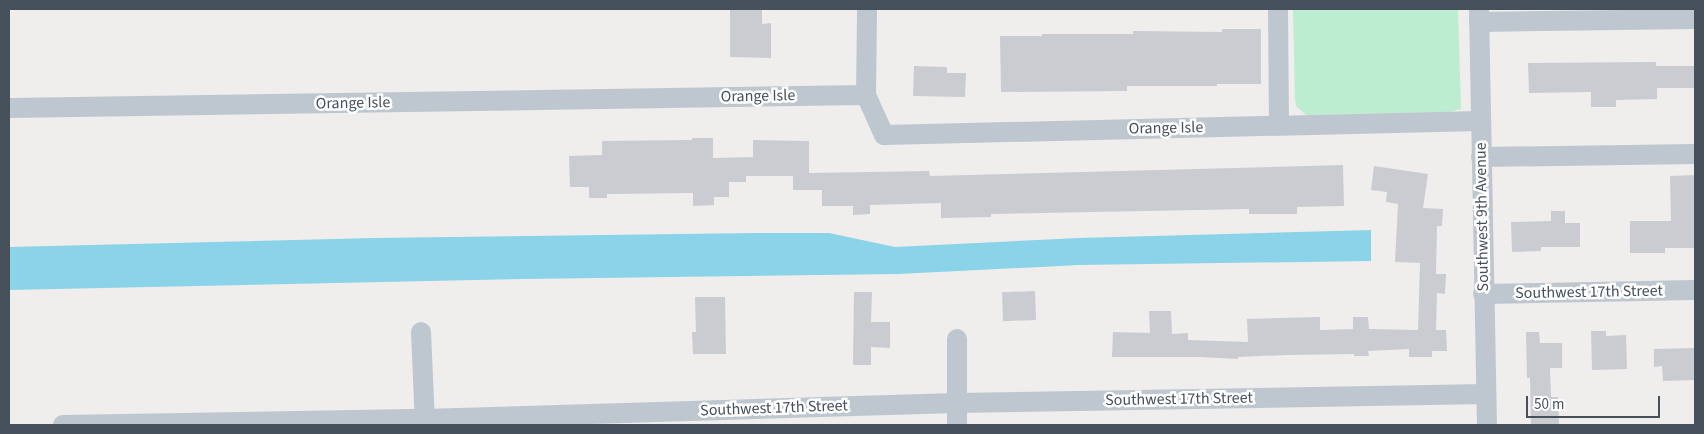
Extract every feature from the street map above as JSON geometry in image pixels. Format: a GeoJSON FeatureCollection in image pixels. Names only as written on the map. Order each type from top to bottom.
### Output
{"type":"FeatureCollection","features":[{"type":"Feature","properties":{"kind":"street"},"geometry":{"type":"LineString","coordinates":[[866,95],[867,9]]}},
{"type":"Feature","properties":{"kind":"street"},"geometry":{"type":"LineString","coordinates":[[1278,9],[1279,126]]}},
{"type":"Feature","properties":{"kind":"street"},"geometry":{"type":"LineString","coordinates":[[1479,16],[1695,19]]}},
{"type":"Feature","properties":{"kind":"street","name":"Southwest 9th Avenue"},"geometry":{"type":"LineString","coordinates":[[1479,16],[1487,425]]}},
{"type":"Feature","properties":{"kind":"street","name":"Orange Isle"},"geometry":{"type":"LineString","coordinates":[[9,108],[866,95],[884,135],[1480,121]]}},
{"type":"Feature","properties":{"kind":"street"},"geometry":{"type":"LineString","coordinates":[[1481,157],[1695,154]]}},
{"type":"Feature","properties":{"kind":"street","name":"Southwest 17th Street"},"geometry":{"type":"LineString","coordinates":[[1483,294],[1695,290]]}},
{"type":"Feature","properties":{"kind":"street"},"geometry":{"type":"LineString","coordinates":[[422,332],[424,422]]}},
{"type":"Feature","properties":{"kind":"street"},"geometry":{"type":"LineString","coordinates":[[956,339],[957,425]]}},
{"type":"Feature","properties":{"kind":"street","name":"Southwest 17th Street"},"geometry":{"type":"LineString","coordinates":[[63,425],[424,422],[956,403],[1486,394]]}},
{"type":"Feature","properties":{"kind":"green space"},"geometry":{"type":"Polygon","coordinates":[[[1293,9],[1458,9],[1461,109],[1449,112],[1306,115],[1296,106],[1295,100],[1293,9]]]}},
{"type":"Feature","properties":{"kind":"water"},"geometry":{"type":"Polygon","coordinates":[[[1371,230],[1371,261],[1079,265],[898,274],[523,279],[9,290],[9,247],[374,238],[829,233],[895,247],[1079,238],[1371,230]]]}},
{"type":"Feature","properties":{"kind":"building"},"geometry":{"type":"Polygon","coordinates":[[[730,9],[762,9],[762,24],[771,23],[771,58],[730,57],[730,9]]]}},
{"type":"Feature","properties":{"kind":"building"},"geometry":{"type":"Polygon","coordinates":[[[1222,29],[1261,29],[1261,84],[1127,86],[1127,91],[1001,92],[1000,36],[1133,34],[1133,31],[1222,32],[1222,29]]]}},
{"type":"Feature","properties":{"kind":"building"},"geometry":{"type":"Polygon","coordinates":[[[1656,62],[1656,66],[1695,66],[1695,88],[1657,88],[1657,99],[1616,100],[1616,107],[1591,107],[1591,92],[1529,93],[1528,63],[1656,62]]]}},
{"type":"Feature","properties":{"kind":"building"},"geometry":{"type":"Polygon","coordinates":[[[914,66],[947,67],[947,73],[966,73],[965,97],[913,96],[914,66]]]}},
{"type":"Feature","properties":{"kind":"building"},"geometry":{"type":"Polygon","coordinates":[[[692,138],[713,138],[713,158],[753,157],[753,140],[809,141],[809,173],[929,171],[930,176],[1343,165],[1344,206],[1297,207],[1297,214],[1249,214],[1249,209],[991,214],[991,217],[941,218],[941,203],[870,205],[870,214],[853,215],[853,206],[822,206],[822,190],[793,190],[793,176],[746,176],[746,182],[729,182],[729,197],[714,197],[714,205],[693,206],[693,193],[607,194],[607,198],[589,198],[589,187],[570,187],[569,156],[602,155],[602,141],[692,140],[692,138]]]}},
{"type":"Feature","properties":{"kind":"building"},"geometry":{"type":"Polygon","coordinates":[[[1374,166],[1428,174],[1423,208],[1443,209],[1442,226],[1437,226],[1436,274],[1446,274],[1445,294],[1437,293],[1436,330],[1446,330],[1447,351],[1432,351],[1432,357],[1409,357],[1409,349],[1368,351],[1369,356],[1354,356],[1354,354],[1287,355],[1238,357],[1238,359],[1112,357],[1113,332],[1150,333],[1149,311],[1171,311],[1172,334],[1188,333],[1188,340],[1248,342],[1247,319],[1320,317],[1320,330],[1353,329],[1353,317],[1368,317],[1369,329],[1418,330],[1420,263],[1395,262],[1398,204],[1386,202],[1387,192],[1371,190],[1374,166]]]}},
{"type":"Feature","properties":{"kind":"building"},"geometry":{"type":"Polygon","coordinates":[[[1695,175],[1695,248],[1665,248],[1665,253],[1630,253],[1630,221],[1671,221],[1670,176],[1695,175]]]}},
{"type":"Feature","properties":{"kind":"building"},"geometry":{"type":"Polygon","coordinates":[[[1551,211],[1565,211],[1565,223],[1580,223],[1580,247],[1541,247],[1541,251],[1512,252],[1511,222],[1551,221],[1551,211]]]}},
{"type":"Feature","properties":{"kind":"building"},"geometry":{"type":"Polygon","coordinates":[[[1035,291],[1036,320],[1003,321],[1002,292],[1035,291]]]}},
{"type":"Feature","properties":{"kind":"building"},"geometry":{"type":"Polygon","coordinates":[[[854,292],[872,292],[871,322],[890,322],[890,348],[871,347],[871,365],[853,365],[854,292]]]}},
{"type":"Feature","properties":{"kind":"building"},"geometry":{"type":"Polygon","coordinates":[[[695,297],[725,297],[726,354],[693,354],[692,332],[696,332],[695,297]]]}},
{"type":"Feature","properties":{"kind":"building"},"geometry":{"type":"Polygon","coordinates":[[[1591,331],[1606,331],[1606,336],[1626,335],[1627,369],[1592,370],[1591,331]]]}},
{"type":"Feature","properties":{"kind":"building"},"geometry":{"type":"Polygon","coordinates":[[[1526,332],[1539,332],[1540,343],[1562,343],[1562,368],[1550,368],[1551,397],[1558,397],[1559,425],[1531,425],[1530,378],[1527,378],[1526,332]]]}},
{"type":"Feature","properties":{"kind":"building"},"geometry":{"type":"Polygon","coordinates":[[[1695,348],[1695,380],[1663,381],[1662,366],[1654,367],[1654,349],[1695,348]]]}}]}
